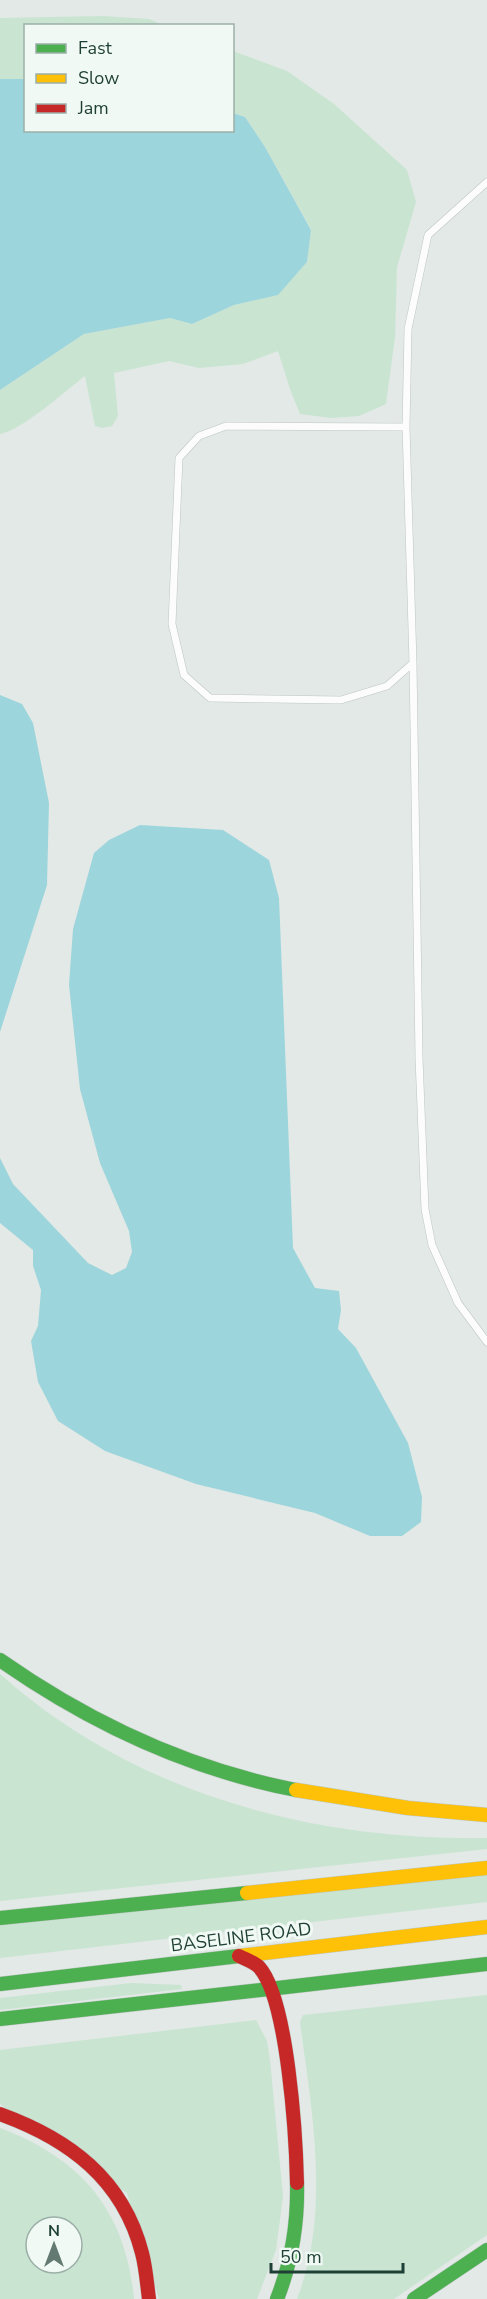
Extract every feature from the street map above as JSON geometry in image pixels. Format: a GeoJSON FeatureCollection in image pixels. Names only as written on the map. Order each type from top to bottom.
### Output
{"type":"FeatureCollection","features":[{"type":"Feature","properties":{"kind":"main road"},"geometry":{"type":"LineString","coordinates":[[0,1660],[36,1686],[105,1725],[171,1754],[240,1777],[305,1792],[380,1804],[487,1815]]}},
{"type":"Feature","properties":{"kind":"main road"},"geometry":{"type":"LineString","coordinates":[[0,1918],[487,1868]]}},
{"type":"Feature","properties":{"kind":"main road","name":"BASELINE ROAD"},"geometry":{"type":"LineString","coordinates":[[0,1984],[487,1928]]}},
{"type":"Feature","properties":{"kind":"main road"},"geometry":{"type":"LineString","coordinates":[[239,1956],[260,1968],[282,2026],[295,2137],[298,2195],[292,2254],[277,2299]]}},
{"type":"Feature","properties":{"kind":"main road"},"geometry":{"type":"LineString","coordinates":[[0,2019],[487,1964]]}},
{"type":"Feature","properties":{"kind":"main road"},"geometry":{"type":"LineString","coordinates":[[0,2114],[47,2133],[88,2160],[116,2193],[132,2223],[142,2251],[149,2299]]}},
{"type":"Feature","properties":{"kind":"main road"},"geometry":{"type":"LineString","coordinates":[[414,2299],[487,2250]]}},
{"type":"Feature","properties":{"kind":"lane"},"geometry":{"type":"LineString","coordinates":[[487,182],[428,235],[408,329],[406,427],[413,663],[419,1058],[425,1209],[432,1245],[458,1303],[487,1342]]}},
{"type":"Feature","properties":{"kind":"lane"},"geometry":{"type":"LineString","coordinates":[[406,427],[226,426],[199,436],[179,458],[172,624],[184,675],[210,698],[341,700],[387,686],[413,663]]}},
{"type":"Feature","properties":{"kind":"green space"},"geometry":{"type":"Polygon","coordinates":[[[103,16],[149,19],[161,24],[24,24],[24,79],[0,79],[0,18],[103,16]]]}},
{"type":"Feature","properties":{"kind":"green space"},"geometry":{"type":"Polygon","coordinates":[[[234,51],[287,71],[334,104],[407,170],[416,202],[397,267],[395,337],[386,404],[359,416],[332,418],[300,414],[278,351],[243,364],[199,368],[169,361],[114,373],[118,416],[112,426],[102,428],[95,426],[85,376],[32,418],[0,434],[0,390],[84,334],[170,318],[192,324],[234,305],[277,295],[307,262],[311,229],[265,147],[245,117],[234,113],[234,51]]]}},
{"type":"Feature","properties":{"kind":"green space"},"geometry":{"type":"Polygon","coordinates":[[[0,1674],[52,1715],[107,1750],[166,1779],[227,1802],[291,1819],[355,1830],[421,1837],[487,1838],[487,1849],[0,1901],[0,1674]]]}},
{"type":"Feature","properties":{"kind":"green space"},"geometry":{"type":"Polygon","coordinates":[[[487,1871],[487,1902],[0,1958],[0,1924],[487,1871]]]}},
{"type":"Feature","properties":{"kind":"green space"},"geometry":{"type":"Polygon","coordinates":[[[131,1983],[181,1985],[182,1989],[0,2010],[0,1998],[131,1983]]]}},
{"type":"Feature","properties":{"kind":"green space"},"geometry":{"type":"Polygon","coordinates":[[[487,1995],[487,2235],[394,2299],[297,2299],[314,2231],[316,2197],[313,2126],[300,2022],[303,2015],[487,1995]]]}},
{"type":"Feature","properties":{"kind":"green space"},"geometry":{"type":"Polygon","coordinates":[[[256,2020],[267,2041],[270,2060],[283,2196],[276,2250],[257,2299],[159,2299],[127,2193],[0,2104],[0,2050],[256,2020]]]}},
{"type":"Feature","properties":{"kind":"green space"},"geometry":{"type":"Polygon","coordinates":[[[0,2128],[54,2155],[95,2192],[110,2214],[121,2240],[134,2299],[0,2299],[0,2128]]]}},
{"type":"Feature","properties":{"kind":"water"},"geometry":{"type":"Polygon","coordinates":[[[0,79],[24,79],[24,132],[234,132],[234,113],[245,117],[265,147],[311,230],[307,262],[278,295],[234,305],[192,324],[170,318],[84,334],[0,390],[0,79]]]}},
{"type":"Feature","properties":{"kind":"water"},"geometry":{"type":"Polygon","coordinates":[[[0,695],[22,704],[33,723],[49,803],[47,885],[0,1032],[0,695]]]}},
{"type":"Feature","properties":{"kind":"water"},"geometry":{"type":"Polygon","coordinates":[[[140,825],[223,830],[269,860],[279,898],[293,1248],[315,1288],[339,1291],[341,1310],[338,1329],[356,1348],[408,1443],[422,1497],[421,1522],[402,1536],[370,1536],[315,1513],[196,1484],[105,1451],[58,1421],[38,1382],[31,1341],[38,1326],[41,1290],[33,1266],[33,1250],[0,1223],[0,1158],[13,1184],[88,1263],[112,1275],[126,1268],[132,1252],[129,1231],[100,1163],[80,1089],[69,985],[73,929],[94,853],[109,840],[140,825]]]}},
{"type":"Feature","properties":{"kind":"traffic: fast"},"geometry":{"type":"LineString","coordinates":[[0,1660],[69,1704],[141,1741],[217,1770],[296,1790]]}},
{"type":"Feature","properties":{"kind":"traffic: fast"},"geometry":{"type":"LineString","coordinates":[[0,1918],[247,1893]]}},
{"type":"Feature","properties":{"kind":"traffic: fast"},"geometry":{"type":"LineString","coordinates":[[0,1984],[239,1956]]}},
{"type":"Feature","properties":{"kind":"traffic: fast"},"geometry":{"type":"LineString","coordinates":[[269,1989],[487,1964]]}},
{"type":"Feature","properties":{"kind":"traffic: fast"},"geometry":{"type":"LineString","coordinates":[[0,2019],[269,1989]]}},
{"type":"Feature","properties":{"kind":"traffic: fast"},"geometry":{"type":"LineString","coordinates":[[277,2299],[287,2271],[293,2242],[297,2183]]}},
{"type":"Feature","properties":{"kind":"traffic: fast"},"geometry":{"type":"LineString","coordinates":[[414,2299],[487,2250]]}},
{"type":"Feature","properties":{"kind":"traffic: slow"},"geometry":{"type":"LineString","coordinates":[[296,1790],[408,1808],[487,1815]]}},
{"type":"Feature","properties":{"kind":"traffic: slow"},"geometry":{"type":"LineString","coordinates":[[247,1893],[487,1868]]}},
{"type":"Feature","properties":{"kind":"traffic: slow"},"geometry":{"type":"LineString","coordinates":[[239,1956],[487,1927]]}},
{"type":"Feature","properties":{"kind":"traffic: jam"},"geometry":{"type":"LineString","coordinates":[[239,1956],[259,1967],[269,1984],[277,2008],[284,2038],[292,2103],[297,2183]]}},
{"type":"Feature","properties":{"kind":"traffic: jam"},"geometry":{"type":"LineString","coordinates":[[0,2114],[25,2124],[70,2149],[107,2183],[122,2204],[133,2227],[143,2259],[149,2299]]}}]}
